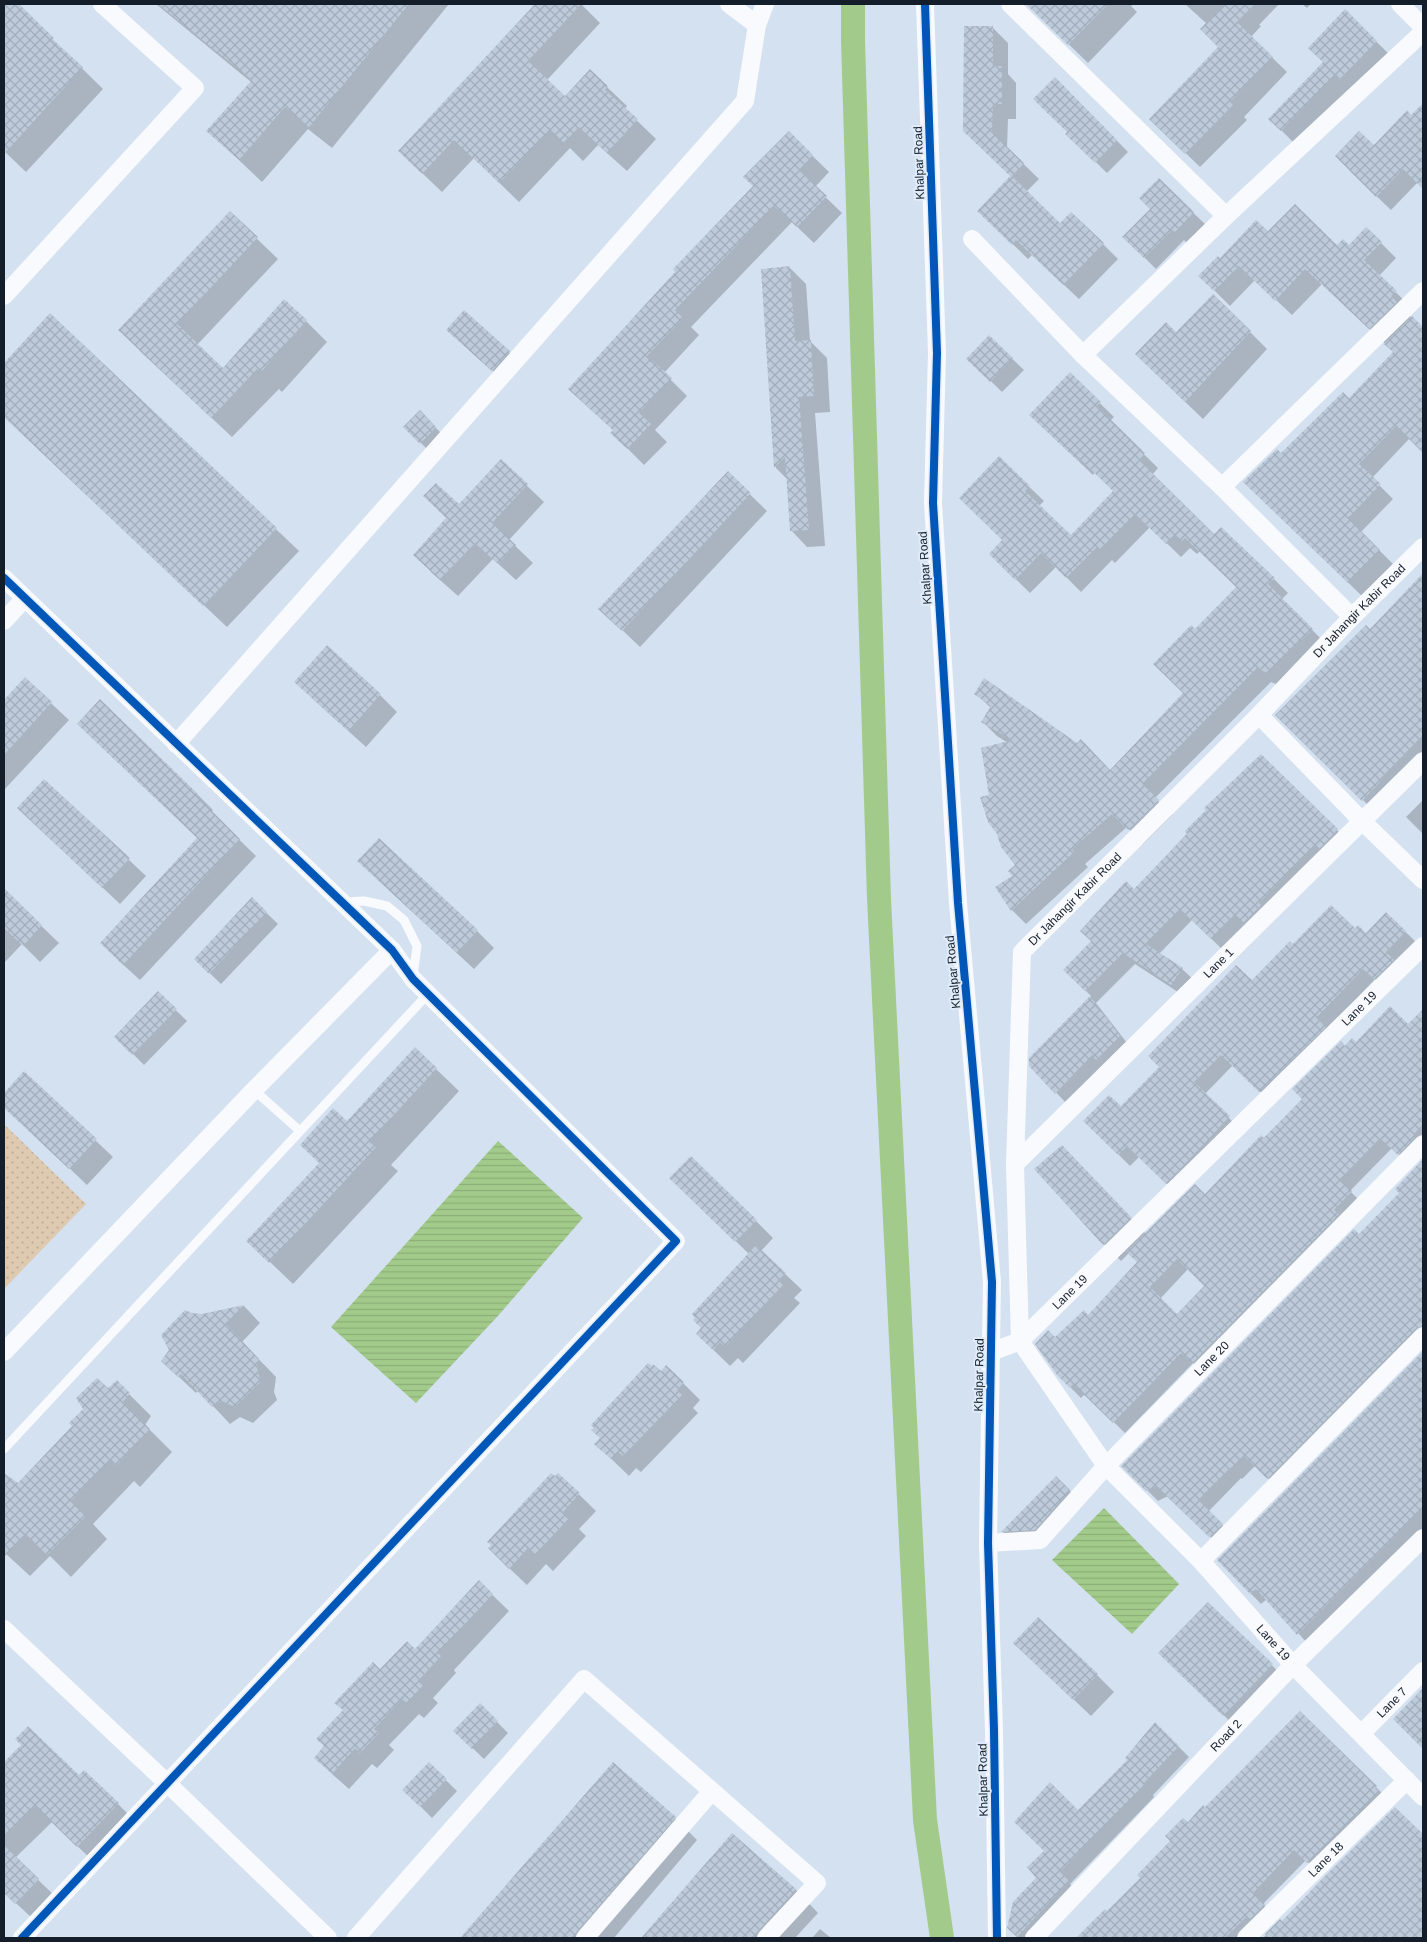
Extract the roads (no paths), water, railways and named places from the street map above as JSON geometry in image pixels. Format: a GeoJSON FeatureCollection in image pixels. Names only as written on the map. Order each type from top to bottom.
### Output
{"type":"FeatureCollection","features":[{"type":"Feature","properties":{"kind":"street"},"geometry":{"type":"LineString","coordinates":[[4,296],[195,88],[102,4]]}},
{"type":"Feature","properties":{"kind":"street"},"geometry":{"type":"LineString","coordinates":[[729,4],[757,25]]}},
{"type":"Feature","properties":{"kind":"street"},"geometry":{"type":"LineString","coordinates":[[176,744],[744,101],[757,25],[765,4]]}},
{"type":"Feature","properties":{"kind":"street","name":"Khalpar Road"},"geometry":{"type":"LineString","coordinates":[[925,4],[937,354],[933,503],[958,904],[992,1282],[988,1543],[994,1730],[997,1938]]}},
{"type":"Feature","properties":{"kind":"street"},"geometry":{"type":"LineString","coordinates":[[1010,4],[1226,216]]}},
{"type":"Feature","properties":{"kind":"street"},"geometry":{"type":"LineString","coordinates":[[1400,4],[1423,27]]}},
{"type":"Feature","properties":{"kind":"street"},"geometry":{"type":"LineString","coordinates":[[1083,355],[1226,216],[1423,32]]}},
{"type":"Feature","properties":{"kind":"street"},"geometry":{"type":"LineString","coordinates":[[972,239],[1083,355],[1222,487],[1352,617]]}},
{"type":"Feature","properties":{"kind":"street"},"geometry":{"type":"LineString","coordinates":[[1222,487],[1423,291]]}},
{"type":"Feature","properties":{"kind":"street","name":"Dr Jahangir Kabir Road"},"geometry":{"type":"LineString","coordinates":[[1020,1340],[1015,1164],[1022,952],[1260,715],[1352,617],[1423,547]]}},
{"type":"Feature","properties":{"kind":"street"},"geometry":{"type":"LineString","coordinates":[[4,578],[392,950],[413,979],[676,1241],[22,1938]]}},
{"type":"Feature","properties":{"kind":"street"},"geometry":{"type":"LineString","coordinates":[[4,621],[24,599]]}},
{"type":"Feature","properties":{"kind":"street"},"geometry":{"type":"LineString","coordinates":[[1260,715],[1363,822],[1423,880]]}},
{"type":"Feature","properties":{"kind":"street","name":"Lane 1"},"geometry":{"type":"LineString","coordinates":[[1015,1164],[1423,761]]}},
{"type":"Feature","properties":{"kind":"street","name":"Lane 19"},"geometry":{"type":"LineString","coordinates":[[1423,946],[1020,1340],[1106,1466],[1201,1561],[1293,1665],[1423,1797]]}},
{"type":"Feature","properties":{"kind":"street"},"geometry":{"type":"LineString","coordinates":[[4,1352],[254,1090],[392,950]]}},
{"type":"Feature","properties":{"kind":"street","name":"Lane 20"},"geometry":{"type":"LineString","coordinates":[[988,1543],[1040,1540],[1106,1466],[1423,1144]]}},
{"type":"Feature","properties":{"kind":"street"},"geometry":{"type":"LineString","coordinates":[[1201,1561],[1423,1336]]}},
{"type":"Feature","properties":{"kind":"street"},"geometry":{"type":"LineString","coordinates":[[991,1352],[1020,1340]]}},
{"type":"Feature","properties":{"kind":"street","name":"Road 2"},"geometry":{"type":"LineString","coordinates":[[1034,1938],[1293,1665],[1423,1538]]}},
{"type":"Feature","properties":{"kind":"street"},"geometry":{"type":"LineString","coordinates":[[4,1629],[167,1782],[328,1938]]}},
{"type":"Feature","properties":{"kind":"street","name":"Lane 7"},"geometry":{"type":"LineString","coordinates":[[1361,1734],[1423,1671]]}},
{"type":"Feature","properties":{"kind":"street"},"geometry":{"type":"LineString","coordinates":[[356,1938],[584,1679],[817,1883],[766,1938]]}},
{"type":"Feature","properties":{"kind":"street","name":"Lane 18"},"geometry":{"type":"LineString","coordinates":[[1246,1938],[1406,1780]]}},
{"type":"Feature","properties":{"kind":"street"},"geometry":{"type":"LineString","coordinates":[[585,1938],[712,1791]]}},
{"type":"Feature","properties":{"kind":"lane"},"geometry":{"type":"LineString","coordinates":[[342,902],[364,901],[387,906],[404,920],[417,946],[413,979]]}},
{"type":"Feature","properties":{"kind":"lane"},"geometry":{"type":"LineString","coordinates":[[4,1449],[428,994]]}},
{"type":"Feature","properties":{"kind":"lane"},"geometry":{"type":"LineString","coordinates":[[254,1090],[300,1131]]}},
{"type":"Feature","properties":{"kind":"waterway"},"geometry":{"type":"LineString","coordinates":[[853,4],[879,899],[925,1820],[942,1938]]}}]}
